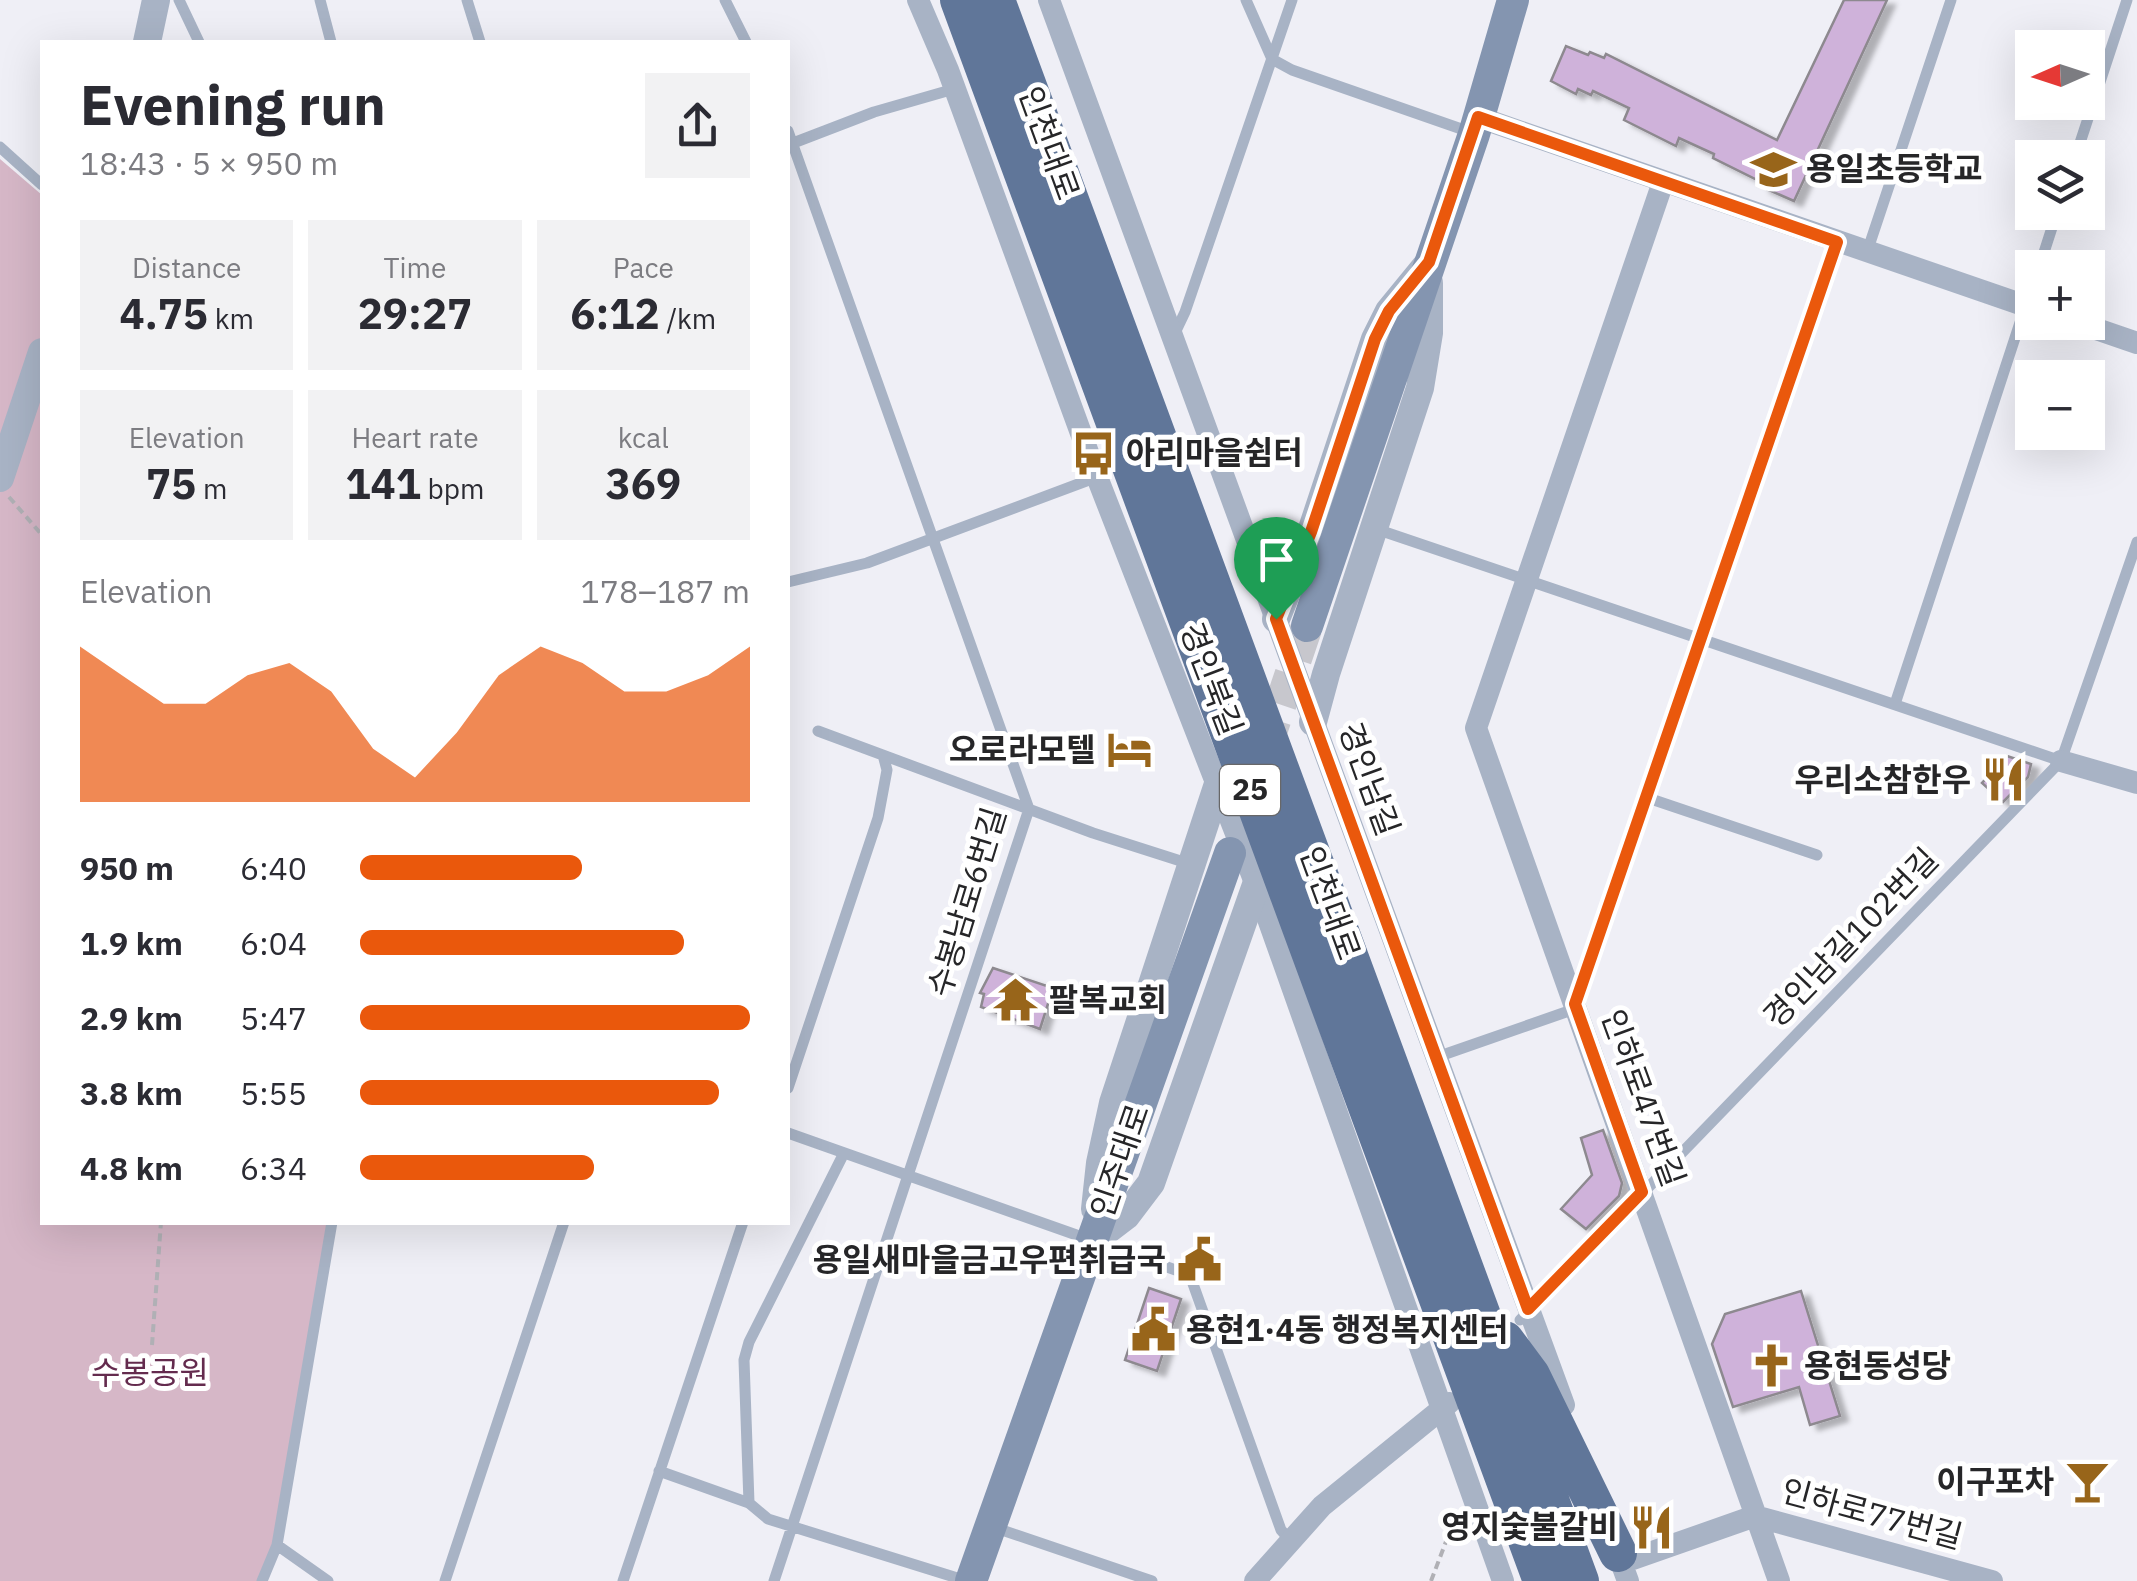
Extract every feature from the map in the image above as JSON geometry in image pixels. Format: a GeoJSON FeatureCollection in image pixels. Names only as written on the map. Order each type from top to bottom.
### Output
{"type":"FeatureCollection","features":[{"type":"Feature","properties":{"kind":"highway","name":"인천대로"},"geometry":{"type":"LineString","coordinates":[[958,0],[1542,1581]]}},
{"type":"Feature","properties":{"kind":"highway","name":"인천대로"},"geometry":{"type":"LineString","coordinates":[[996,0],[1580,1581]]}},
{"type":"Feature","properties":{"kind":"highway"},"geometry":{"type":"LineString","coordinates":[[1478,1304],[1532,1375],[1622,1566]]}},
{"type":"Feature","properties":{"kind":"main road"},"geometry":{"type":"LineString","coordinates":[[1292,623],[1429,262],[1476,126],[1513,0]]}},
{"type":"Feature","properties":{"kind":"main road","name":"인주대로"},"geometry":{"type":"LineString","coordinates":[[969,1581],[1230,853]]}},
{"type":"Feature","properties":{"kind":"street"},"geometry":{"type":"LineString","coordinates":[[152,23],[171,0]]}},
{"type":"Feature","properties":{"kind":"street","name":"경인북길"},"geometry":{"type":"LineString","coordinates":[[918,0],[1256,885],[1445,1408],[1472,1499],[1503,1581]]}},
{"type":"Feature","properties":{"kind":"street","name":"경인남길"},"geometry":{"type":"LineString","coordinates":[[1049,0],[1173,337],[1292,623],[1314,722],[1524,1314],[1622,1566]]}},
{"type":"Feature","properties":{"kind":"street"},"geometry":{"type":"LineString","coordinates":[[1476,126],[1664,182],[2015,298]]}},
{"type":"Feature","properties":{"kind":"street","name":"인하로47번길"},"geometry":{"type":"LineString","coordinates":[[1664,182],[1476,728],[1780,1581]]}},
{"type":"Feature","properties":{"kind":"street"},"geometry":{"type":"LineString","coordinates":[[1314,722],[1326,674],[1420,388],[1429,333],[1429,262]]}},
{"type":"Feature","properties":{"kind":"street"},"geometry":{"type":"LineString","coordinates":[[2105,332],[2137,342]]}},
{"type":"Feature","properties":{"kind":"street"},"geometry":{"type":"LineString","coordinates":[[0,478],[40,358]]}},
{"type":"Feature","properties":{"kind":"street"},"geometry":{"type":"LineString","coordinates":[[2061,762],[2137,782]]}},
{"type":"Feature","properties":{"kind":"street"},"geometry":{"type":"LineString","coordinates":[[1092,1242],[1100,1163],[1113,1103],[1218,784]]}},
{"type":"Feature","properties":{"kind":"street"},"geometry":{"type":"LineString","coordinates":[[1092,1242],[1126,1216],[1152,1183],[1256,885]]}},
{"type":"Feature","properties":{"kind":"street"},"geometry":{"type":"LineString","coordinates":[[1263,1578],[1322,1506],[1445,1408]]}},
{"type":"Feature","properties":{"kind":"street","name":"인하로77번길"},"geometry":{"type":"LineString","coordinates":[[1622,1566],[1755,1516],[1992,1581]]}},
{"type":"Feature","properties":{"kind":"lane"},"geometry":{"type":"LineString","coordinates":[[179,0],[198,40]]}},
{"type":"Feature","properties":{"kind":"lane"},"geometry":{"type":"LineString","coordinates":[[320,0],[330,40]]}},
{"type":"Feature","properties":{"kind":"lane"},"geometry":{"type":"LineString","coordinates":[[467,0],[479,40]]}},
{"type":"Feature","properties":{"kind":"lane"},"geometry":{"type":"LineString","coordinates":[[725,0],[745,40]]}},
{"type":"Feature","properties":{"kind":"lane"},"geometry":{"type":"LineString","coordinates":[[1246,0],[1272,59],[1292,70],[1476,126]]}},
{"type":"Feature","properties":{"kind":"lane"},"geometry":{"type":"LineString","coordinates":[[1173,337],[1186,312],[1292,0]]}},
{"type":"Feature","properties":{"kind":"lane"},"geometry":{"type":"LineString","coordinates":[[1867,252],[1951,0]]}},
{"type":"Feature","properties":{"kind":"lane"},"geometry":{"type":"LineString","coordinates":[[2081,140],[2127,0]]}},
{"type":"Feature","properties":{"kind":"lane"},"geometry":{"type":"LineString","coordinates":[[790,139],[954,89]]}},
{"type":"Feature","properties":{"kind":"lane","name":"수봉남로6번길"},"geometry":{"type":"LineString","coordinates":[[774,1581],[1029,810],[790,142]]}},
{"type":"Feature","properties":{"kind":"lane"},"geometry":{"type":"LineString","coordinates":[[0,146],[40,184]]}},
{"type":"Feature","properties":{"kind":"lane"},"geometry":{"type":"LineString","coordinates":[[1436,1057],[1566,1012],[1575,1004],[1837,242]]}},
{"type":"Feature","properties":{"kind":"lane"},"geometry":{"type":"LineString","coordinates":[[1895,704],[2015,335]]}},
{"type":"Feature","properties":{"kind":"lane"},"geometry":{"type":"LineString","coordinates":[[790,582],[866,563],[1097,477]]}},
{"type":"Feature","properties":{"kind":"lane"},"geometry":{"type":"LineString","coordinates":[[1376,529],[2061,762]]}},
{"type":"Feature","properties":{"kind":"lane","name":"경인남길102번길"},"geometry":{"type":"LineString","coordinates":[[1524,1314],[2061,762],[2137,542]]}},
{"type":"Feature","properties":{"kind":"lane"},"geometry":{"type":"LineString","coordinates":[[818,730],[1029,810],[1190,864]]}},
{"type":"Feature","properties":{"kind":"lane"},"geometry":{"type":"LineString","coordinates":[[790,1082],[878,818],[887,770],[883,755]]}},
{"type":"Feature","properties":{"kind":"lane"},"geometry":{"type":"LineString","coordinates":[[1646,797],[1817,855]]}},
{"type":"Feature","properties":{"kind":"lane"},"geometry":{"type":"LineString","coordinates":[[790,1134],[1184,1272],[1192,1281],[1281,1530],[1291,1541]]}},
{"type":"Feature","properties":{"kind":"lane"},"geometry":{"type":"LineString","coordinates":[[748,1503],[744,1360],[844,1153]]}},
{"type":"Feature","properties":{"kind":"lane"},"geometry":{"type":"LineString","coordinates":[[262,1581],[277,1545],[331,1225]]}},
{"type":"Feature","properties":{"kind":"lane"},"geometry":{"type":"LineString","coordinates":[[444,1581],[563,1225]]}},
{"type":"Feature","properties":{"kind":"lane"},"geometry":{"type":"LineString","coordinates":[[623,1581],[742,1225]]}},
{"type":"Feature","properties":{"kind":"lane"},"geometry":{"type":"LineString","coordinates":[[659,1472],[748,1503],[768,1519],[969,1581]]}},
{"type":"Feature","properties":{"kind":"lane"},"geometry":{"type":"LineString","coordinates":[[989,1526],[1152,1581]]}},
{"type":"Feature","properties":{"kind":"lane"},"geometry":{"type":"LineString","coordinates":[[277,1545],[328,1581]]}},
{"type":"Feature","properties":{"kind":"path"},"geometry":{"type":"LineString","coordinates":[[0,486],[40,533]]}},
{"type":"Feature","properties":{"kind":"path"},"geometry":{"type":"LineString","coordinates":[[152,1345],[161,1225]]}},
{"type":"Feature","properties":{"kind":"path"},"geometry":{"type":"LineString","coordinates":[[1431,1581],[1450,1531],[1472,1499]]}},
{"type":"Feature","properties":{"kind":"green space","name":"수봉공원"},"geometry":{"type":"Polygon","coordinates":[[[0,159],[40,193],[40,1225],[328,1225],[275,1545],[258,1581],[0,1581],[0,159]]]}},
{"type":"Feature","properties":{"kind":"building"},"geometry":{"type":"Polygon","coordinates":[[[1844,0],[1887,0],[1794,201],[1762,187],[1763,183],[1713,158],[1714,154],[1679,138],[1676,146],[1624,120],[1629,108],[1593,91],[1591,95],[1578,89],[1576,94],[1551,81],[1566,46],[1588,55],[1590,52],[1604,58],[1606,54],[1777,140],[1844,0]]]}},
{"type":"Feature","properties":{"kind":"building","name":"우리소참한우"},"geometry":{"type":"Polygon","coordinates":[[[2007,756],[2031,764],[2028,777],[2003,802],[1982,783],[2007,756]]]}},
{"type":"Feature","properties":{"kind":"building","name":"팔복교회"},"geometry":{"type":"Polygon","coordinates":[[[993,968],[1053,988],[1040,1029],[981,1007],[984,994],[980,993],[993,968]]]}},
{"type":"Feature","properties":{"kind":"building"},"geometry":{"type":"Polygon","coordinates":[[[1603,1130],[1622,1183],[1619,1196],[1586,1229],[1561,1209],[1592,1175],[1581,1138],[1603,1130]]]}},
{"type":"Feature","properties":{"kind":"building","name":"용현1·4동 행정복지센터"},"geometry":{"type":"Polygon","coordinates":[[[1149,1288],[1181,1299],[1157,1371],[1125,1360],[1149,1288]]]}},
{"type":"Feature","properties":{"kind":"building","name":"용현동성당"},"geometry":{"type":"Polygon","coordinates":[[[1801,1291],[1840,1416],[1810,1425],[1799,1387],[1733,1407],[1712,1344],[1725,1314],[1801,1291]]]}},
{"type":"Feature","properties":{"kind":"tunnel"},"geometry":{"type":"LineString","coordinates":[[1265,750],[1307,626]]}},
{"type":"Feature","properties":{"kind":"place","name":"용일초등학교"},"geometry":{"type":"Point","coordinates":[1773,169]}},
{"type":"Feature","properties":{"kind":"place","name":"아리마을쉼터"},"geometry":{"type":"Point","coordinates":[1093,453]}},
{"type":"Feature","properties":{"kind":"place","name":"오로라모텔"},"geometry":{"type":"Point","coordinates":[1129,750]}},
{"type":"Feature","properties":{"kind":"place","name":"우리소참한우"},"geometry":{"type":"Point","coordinates":[2004,780]}},
{"type":"Feature","properties":{"kind":"place","name":"팔복교회"},"geometry":{"type":"Point","coordinates":[1016,1000]}},
{"type":"Feature","properties":{"kind":"place","name":"용일새마을금고우편취급국"},"geometry":{"type":"Point","coordinates":[1199,1260]}},
{"type":"Feature","properties":{"kind":"place","name":"용현1·4동 행정복지센터"},"geometry":{"type":"Point","coordinates":[1153,1330]}},
{"type":"Feature","properties":{"kind":"place","name":"용현동성당"},"geometry":{"type":"Point","coordinates":[1771,1366]}},
{"type":"Feature","properties":{"kind":"place","name":"이구포차"},"geometry":{"type":"Point","coordinates":[2087,1482]}},
{"type":"Feature","properties":{"kind":"place","name":"영지숯불갈비"},"geometry":{"type":"Point","coordinates":[1651,1527]}},
{"type":"Feature","properties":{"kind":"route"},"geometry":{"type":"LineString","coordinates":[[1478,117],[1837,242],[1575,1004],[1642,1192],[1528,1309],[1436,1057],[1276,619],[1311,532],[1375,339],[1389,311],[1429,262],[1478,117]]}}]}
